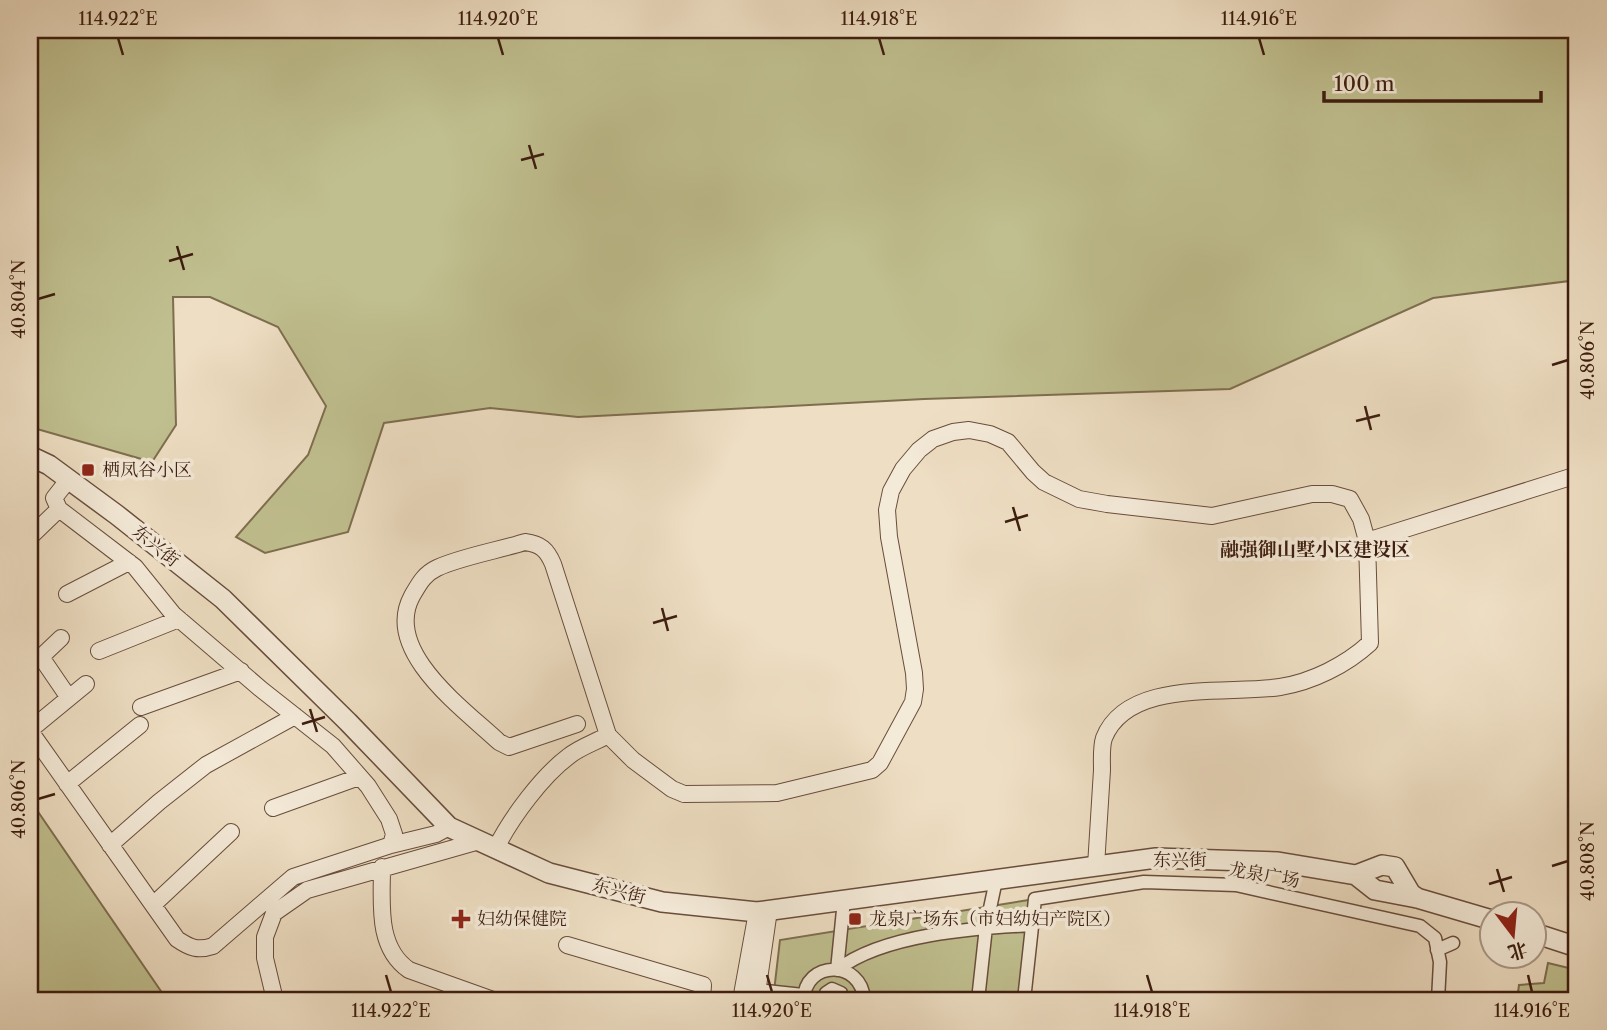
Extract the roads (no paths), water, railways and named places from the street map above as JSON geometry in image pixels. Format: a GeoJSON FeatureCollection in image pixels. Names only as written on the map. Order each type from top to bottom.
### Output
{"type":"FeatureCollection","features":[{"type":"Feature","properties":{"kind":"street"},"geometry":{"type":"LineString","coordinates":[[577,724],[509,747],[499,742],[439,685],[418,661],[404,621],[410,600],[423,577],[438,568],[525,542],[538,544],[548,553],[553,564],[608,735],[633,760],[672,789],[684,794],[777,793],[872,770],[880,762],[913,702],[914,673],[889,537],[887,510],[891,491],[903,469],[919,450],[933,439],[969,430],[990,434],[1008,442],[1044,482],[1079,499],[1107,504],[1212,516],[1311,494],[1332,494],[1350,499],[1361,519],[1367,541],[1370,643],[1356,656],[1311,678],[1282,687],[1164,695],[1138,702],[1117,716],[1103,739],[1096,866]]}},
{"type":"Feature","properties":{"kind":"street","name":"东兴街"},"geometry":{"type":"LineString","coordinates":[[30,456],[49,465],[223,599],[348,722],[449,827],[550,873],[662,902],[763,911],[1156,858],[1278,862],[1356,875]]}},
{"type":"Feature","properties":{"kind":"street"},"geometry":{"type":"LineString","coordinates":[[1367,541],[1577,475]]}},
{"type":"Feature","properties":{"kind":"street"},"geometry":{"type":"LineString","coordinates":[[69,480],[54,498],[59,509],[129,562],[178,619],[333,746],[359,776],[389,819],[394,834],[391,845]]}},
{"type":"Feature","properties":{"kind":"street"},"geometry":{"type":"LineString","coordinates":[[30,537],[59,509]]}},
{"type":"Feature","properties":{"kind":"street"},"geometry":{"type":"LineString","coordinates":[[67,594],[129,562]]}},
{"type":"Feature","properties":{"kind":"street"},"geometry":{"type":"LineString","coordinates":[[99,651],[178,619]]}},
{"type":"Feature","properties":{"kind":"street"},"geometry":{"type":"LineString","coordinates":[[61,638],[41,657],[69,698]]}},
{"type":"Feature","properties":{"kind":"street"},"geometry":{"type":"LineString","coordinates":[[141,707],[240,671]]}},
{"type":"Feature","properties":{"kind":"street"},"geometry":{"type":"LineString","coordinates":[[86,684],[30,730],[177,939],[189,947],[202,950],[213,946],[293,877],[391,845],[436,834],[449,827]]}},
{"type":"Feature","properties":{"kind":"street"},"geometry":{"type":"LineString","coordinates":[[110,845],[206,765],[295,716]]}},
{"type":"Feature","properties":{"kind":"street"},"geometry":{"type":"LineString","coordinates":[[67,784],[140,725]]}},
{"type":"Feature","properties":{"kind":"street"},"geometry":{"type":"LineString","coordinates":[[275,1000],[265,958],[265,937],[274,913],[307,890],[382,867],[488,844],[569,756],[608,735]]}},
{"type":"Feature","properties":{"kind":"street"},"geometry":{"type":"LineString","coordinates":[[273,808],[359,776]]}},
{"type":"Feature","properties":{"kind":"street"},"geometry":{"type":"LineString","coordinates":[[153,905],[231,832]]}},
{"type":"Feature","properties":{"kind":"street"},"geometry":{"type":"LineString","coordinates":[[1229,885],[1230,860]]}},
{"type":"Feature","properties":{"kind":"street"},"geometry":{"type":"LineString","coordinates":[[1356,875],[1382,865],[1395,867],[1417,898]]}},
{"type":"Feature","properties":{"kind":"street"},"geometry":{"type":"LineString","coordinates":[[382,867],[382,920],[391,953],[399,963],[410,970],[493,1000]]}},
{"type":"Feature","properties":{"kind":"street"},"geometry":{"type":"LineString","coordinates":[[1356,875],[1375,890],[1417,898],[1478,916]]}},
{"type":"Feature","properties":{"kind":"street"},"geometry":{"type":"LineString","coordinates":[[978,1000],[986,927],[996,880]]}},
{"type":"Feature","properties":{"kind":"street","name":"龙泉广场"},"geometry":{"type":"LineString","coordinates":[[1024,1000],[1035,899],[1144,882],[1229,885],[1420,926],[1435,938],[1437,950]]}},
{"type":"Feature","properties":{"kind":"street"},"geometry":{"type":"LineString","coordinates":[[837,970],[844,900]]}},
{"type":"Feature","properties":{"kind":"street"},"geometry":{"type":"LineString","coordinates":[[763,911],[757,995],[803,998],[809,981],[816,975],[837,970],[850,974],[856,980],[864,1000]]}},
{"type":"Feature","properties":{"kind":"street"},"geometry":{"type":"LineString","coordinates":[[741,1000],[763,911]]}},
{"type":"Feature","properties":{"kind":"street"},"geometry":{"type":"LineString","coordinates":[[837,970],[849,960],[888,946],[934,935],[986,927],[1032,925]]}},
{"type":"Feature","properties":{"kind":"street"},"geometry":{"type":"LineString","coordinates":[[1548,938],[1577,947]]}},
{"type":"Feature","properties":{"kind":"street"},"geometry":{"type":"LineString","coordinates":[[1438,1000],[1440,962],[1437,950],[1453,943]]}},
{"type":"Feature","properties":{"kind":"street"},"geometry":{"type":"LineString","coordinates":[[567,945],[704,985],[702,1000]]}},
{"type":"Feature","properties":{"kind":"street"},"geometry":{"type":"LineString","coordinates":[[824,1000],[826,993],[832,989],[841,993],[842,1000]]}},
{"type":"Feature","properties":{"kind":"place","name":"栖凤谷小区"},"geometry":{"type":"Point","coordinates":[88,470]}},
{"type":"Feature","properties":{"kind":"place","name":"妇幼保健院"},"geometry":{"type":"Point","coordinates":[461,919]}},
{"type":"Feature","properties":{"kind":"place","name":"龙泉广场东（市妇幼妇产院区）"},"geometry":{"type":"Point","coordinates":[855,919]}},
{"type":"Feature","properties":{"kind":"district","name":"融强御山墅小区建设区"},"geometry":{"type":"Point","coordinates":[1315,549]}}]}
